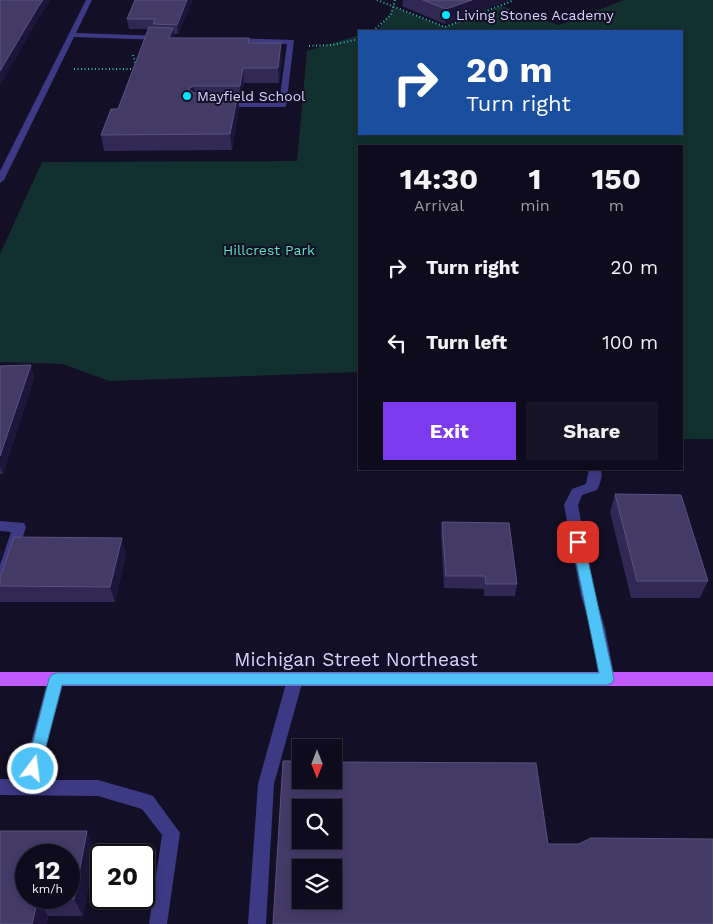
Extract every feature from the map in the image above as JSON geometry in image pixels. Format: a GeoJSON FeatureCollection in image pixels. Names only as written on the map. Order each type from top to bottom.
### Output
{"type":"FeatureCollection","features":[{"type":"Feature","properties":{"kind":"main road","name":"Michigan Street Northeast"},"geometry":{"type":"LineString","coordinates":[[0,680],[713,679]]}},
{"type":"Feature","properties":{"kind":"street"},"geometry":{"type":"LineString","coordinates":[[0,180],[89,0]]}},
{"type":"Feature","properties":{"kind":"street"},"geometry":{"type":"LineString","coordinates":[[72,35],[171,38]]}},
{"type":"Feature","properties":{"kind":"street"},"geometry":{"type":"LineString","coordinates":[[215,105],[283,105],[291,42],[227,40]]}},
{"type":"Feature","properties":{"kind":"street"},"geometry":{"type":"LineString","coordinates":[[595,470],[592,487],[577,492],[571,505],[588,596],[598,628],[607,679]]}},
{"type":"Feature","properties":{"kind":"street"},"geometry":{"type":"LineString","coordinates":[[0,526],[19,526],[0,586]]}},
{"type":"Feature","properties":{"kind":"street"},"geometry":{"type":"LineString","coordinates":[[28,786],[56,679]]}},
{"type":"Feature","properties":{"kind":"street"},"geometry":{"type":"LineString","coordinates":[[257,924],[266,784],[295,680]]}},
{"type":"Feature","properties":{"kind":"street"},"geometry":{"type":"LineString","coordinates":[[0,787],[98,788],[147,802],[170,833],[158,924]]}},
{"type":"Feature","properties":{"kind":"path"},"geometry":{"type":"LineString","coordinates":[[377,0],[445,27],[512,2]]}},
{"type":"Feature","properties":{"kind":"path"},"geometry":{"type":"LineString","coordinates":[[375,30],[391,15],[395,0]]}},
{"type":"Feature","properties":{"kind":"path"},"geometry":{"type":"LineString","coordinates":[[314,46],[332,45],[358,39]]}},
{"type":"Feature","properties":{"kind":"path"},"geometry":{"type":"LineString","coordinates":[[132,55],[137,69]]}},
{"type":"Feature","properties":{"kind":"path"},"geometry":{"type":"LineString","coordinates":[[55,69],[141,69]]}},
{"type":"Feature","properties":{"kind":"green space","name":"Hillcrest Park"},"geometry":{"type":"Polygon","coordinates":[[[624,0],[713,0],[713,439],[683,439],[683,145],[358,145],[358,372],[109,381],[63,364],[0,362],[0,254],[42,162],[297,161],[307,51],[358,35],[358,135],[683,135],[683,30],[375,30],[379,29],[394,7],[445,27],[501,6],[559,25],[624,0]]]}},
{"type":"Feature","properties":{"kind":"building"},"geometry":{"type":"Polygon","coordinates":[[[0,0],[43,0],[0,71],[0,0]]]}},
{"type":"Feature","properties":{"kind":"building"},"geometry":{"type":"Polygon","coordinates":[[[135,0],[187,0],[177,25],[153,24],[155,19],[127,19],[135,0]]]}},
{"type":"Feature","properties":{"kind":"building"},"geometry":{"type":"Polygon","coordinates":[[[423,0],[472,0],[446,9],[423,0]]]}},
{"type":"Feature","properties":{"kind":"building"},"geometry":{"type":"Polygon","coordinates":[[[149,27],[173,28],[169,38],[249,38],[248,43],[281,43],[278,68],[243,68],[240,86],[194,86],[188,89],[194,93],[238,93],[230,134],[101,135],[111,109],[118,109],[149,27]]]}},
{"type":"Feature","properties":{"kind":"building"},"geometry":{"type":"Polygon","coordinates":[[[31,365],[0,456],[0,366],[31,365]]]}},
{"type":"Feature","properties":{"kind":"building"},"geometry":{"type":"Polygon","coordinates":[[[615,494],[681,495],[708,581],[637,581],[615,494]]]}},
{"type":"Feature","properties":{"kind":"building"},"geometry":{"type":"Polygon","coordinates":[[[442,522],[509,523],[517,584],[486,584],[485,576],[446,576],[442,522]]]}},
{"type":"Feature","properties":{"kind":"building"},"geometry":{"type":"Polygon","coordinates":[[[14,537],[122,538],[110,587],[0,586],[0,576],[14,537]]]}},
{"type":"Feature","properties":{"kind":"building"},"geometry":{"type":"Polygon","coordinates":[[[283,761],[292,761],[292,789],[342,789],[342,762],[536,763],[548,844],[579,844],[591,838],[713,839],[713,924],[273,924],[283,761]]]}},
{"type":"Feature","properties":{"kind":"building"},"geometry":{"type":"Polygon","coordinates":[[[0,831],[87,831],[80,868],[80,844],[15,844],[15,909],[36,909],[32,924],[0,924],[0,831]]]}},
{"type":"Feature","properties":{"kind":"place","name":"Living Stones Academy"},"geometry":{"type":"Point","coordinates":[446,15]}},
{"type":"Feature","properties":{"kind":"place","name":"Mayfield School"},"geometry":{"type":"Point","coordinates":[187,96]}},
{"type":"Feature","properties":{"kind":"route"},"geometry":{"type":"LineString","coordinates":[[33,769],[56,679],[607,679],[598,628],[588,596],[578,542]]}}]}
